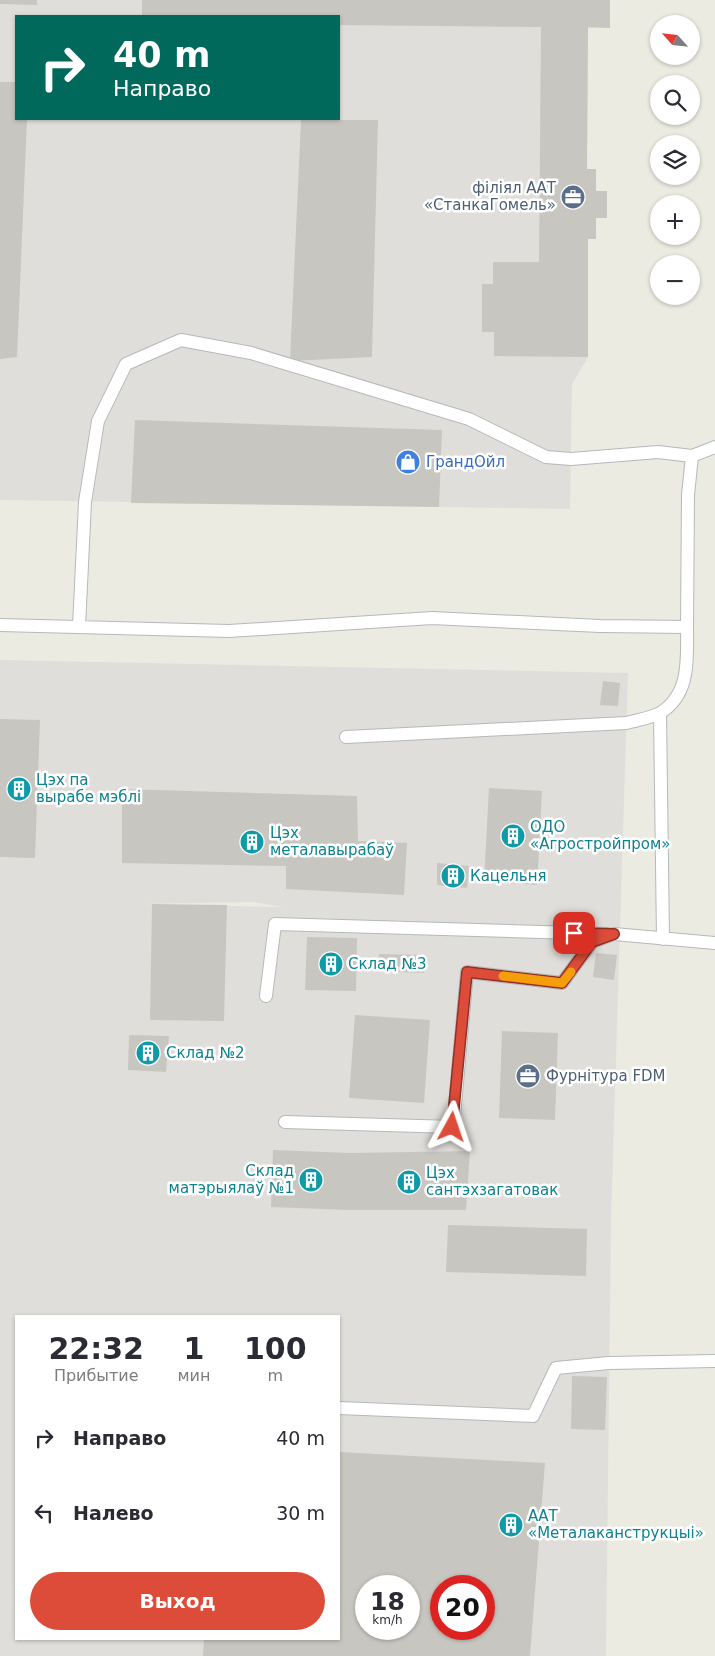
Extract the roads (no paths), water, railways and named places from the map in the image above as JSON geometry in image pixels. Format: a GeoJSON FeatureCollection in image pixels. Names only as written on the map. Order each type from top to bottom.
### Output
{"type":"FeatureCollection","features":[{"type":"Feature","properties":{"kind":"lane"},"geometry":{"type":"LineString","coordinates":[[79,627],[85,502],[98,421],[126,364],[181,340],[251,353],[469,419],[546,457],[571,458],[658,452],[692,456],[715,447]]}},
{"type":"Feature","properties":{"kind":"lane"},"geometry":{"type":"LineString","coordinates":[[346,736],[626,723],[660,713],[677,697],[687,670],[688,495],[692,456]]}},
{"type":"Feature","properties":{"kind":"lane"},"geometry":{"type":"LineString","coordinates":[[0,625],[229,631],[432,618],[600,626],[686,627]]}},
{"type":"Feature","properties":{"kind":"lane"},"geometry":{"type":"LineString","coordinates":[[660,713],[663,939]]}},
{"type":"Feature","properties":{"kind":"lane"},"geometry":{"type":"LineString","coordinates":[[266,996],[275,924],[614,934],[715,943]]}},
{"type":"Feature","properties":{"kind":"lane"},"geometry":{"type":"LineString","coordinates":[[285,1122],[452,1127],[467,972],[562,983],[592,942],[614,934]]}},
{"type":"Feature","properties":{"kind":"lane"},"geometry":{"type":"LineString","coordinates":[[340,1408],[532,1416],[556,1368],[609,1363],[715,1361]]}},
{"type":"Feature","properties":{"kind":"place","name":"філіял ААТ «СтанкаГомель»"},"geometry":{"type":"Point","coordinates":[573,197]}},
{"type":"Feature","properties":{"kind":"place","name":"ГрандОйл"},"geometry":{"type":"Point","coordinates":[408,462]}},
{"type":"Feature","properties":{"kind":"place","name":"Цэх па вырабе мэблі"},"geometry":{"type":"Point","coordinates":[19,789]}},
{"type":"Feature","properties":{"kind":"place","name":"ОДО «Агростройпром»"},"geometry":{"type":"Point","coordinates":[513,836]}},
{"type":"Feature","properties":{"kind":"place","name":"Цэх металавырабаў"},"geometry":{"type":"Point","coordinates":[252,842]}},
{"type":"Feature","properties":{"kind":"place","name":"Кацельня"},"geometry":{"type":"Point","coordinates":[453,876]}},
{"type":"Feature","properties":{"kind":"place","name":"Склад №3"},"geometry":{"type":"Point","coordinates":[331,964]}},
{"type":"Feature","properties":{"kind":"place","name":"Склад №2"},"geometry":{"type":"Point","coordinates":[148,1053]}},
{"type":"Feature","properties":{"kind":"place","name":"Фурнітура FDM"},"geometry":{"type":"Point","coordinates":[528,1076]}},
{"type":"Feature","properties":{"kind":"place","name":"Склад матэрыялаў №1"},"geometry":{"type":"Point","coordinates":[311,1180]}},
{"type":"Feature","properties":{"kind":"place","name":"Цэх сантэхзагатовак"},"geometry":{"type":"Point","coordinates":[409,1182]}},
{"type":"Feature","properties":{"kind":"place","name":"ААТ «Металаканструкцыі»"},"geometry":{"type":"Point","coordinates":[511,1525]}}]}
